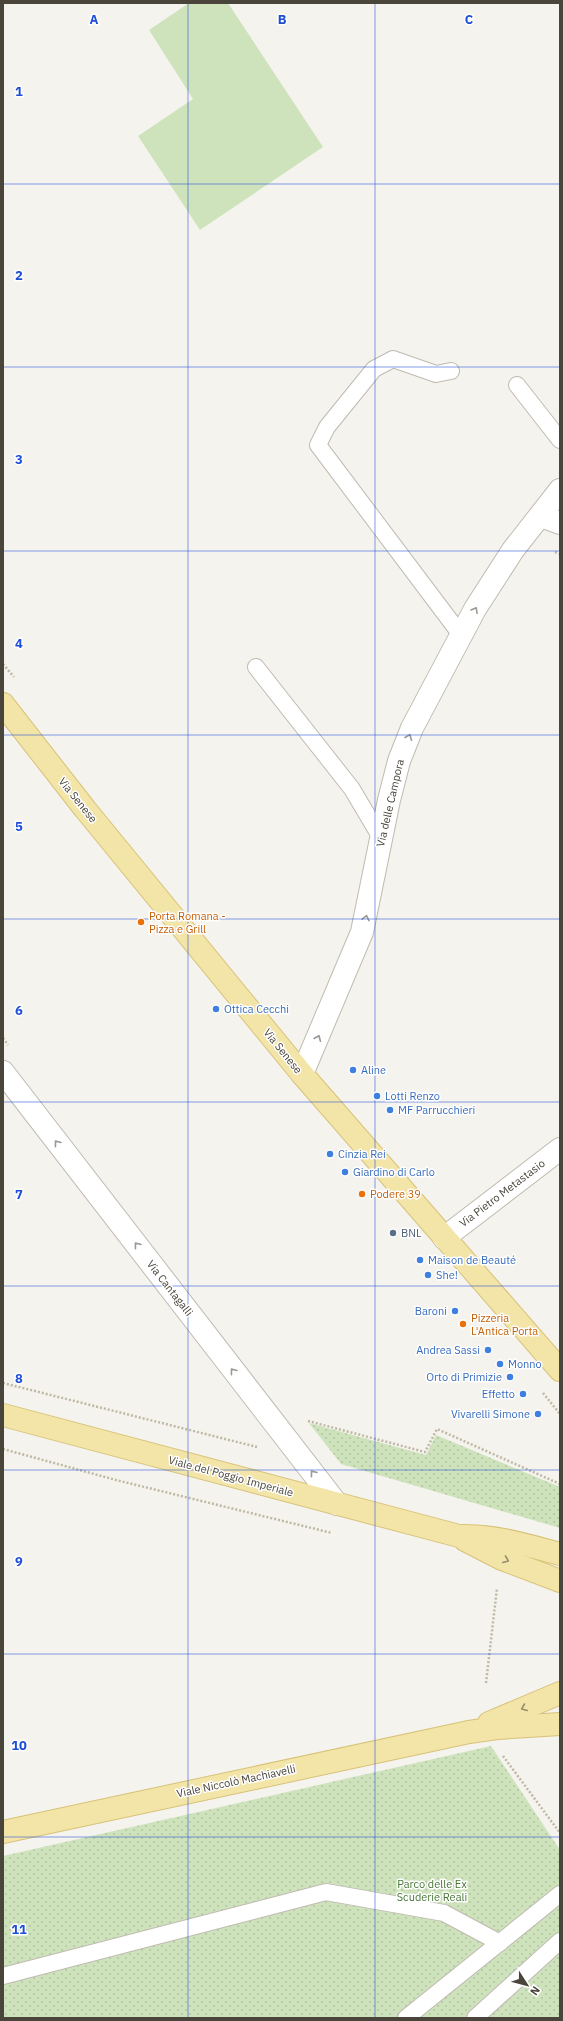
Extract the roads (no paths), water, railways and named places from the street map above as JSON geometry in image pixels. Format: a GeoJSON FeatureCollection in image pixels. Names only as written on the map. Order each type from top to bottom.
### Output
{"type":"FeatureCollection","features":[{"type":"Feature","properties":{"kind":"main road","name":"Via Senese"},"geometry":{"type":"LineString","coordinates":[[3,704],[85,809],[302,1074],[560,1370]]}},
{"type":"Feature","properties":{"kind":"main road","name":"Viale del Poggio Imperiale"},"geometry":{"type":"LineString","coordinates":[[3,1415],[459,1536],[502,1559],[560,1581]]}},
{"type":"Feature","properties":{"kind":"main road","name":"Viale del Poggio Imperiale"},"geometry":{"type":"LineString","coordinates":[[459,1536],[474,1536],[507,1540],[560,1554]]}},
{"type":"Feature","properties":{"kind":"main road","name":"Viale Niccolò Machiavelli"},"geometry":{"type":"LineString","coordinates":[[468,1732],[560,1693]]}},
{"type":"Feature","properties":{"kind":"main road","name":"Viale Niccolò Machiavelli"},"geometry":{"type":"LineString","coordinates":[[3,1832],[468,1732],[497,1728],[560,1724]]}},
{"type":"Feature","properties":{"kind":"street","name":"Via delle Campora"},"geometry":{"type":"LineString","coordinates":[[302,1074],[362,932],[381,838],[399,761],[412,728],[475,609],[513,550],[550,519],[560,490]]}},
{"type":"Feature","properties":{"kind":"street","name":"Via Cantagalli"},"geometry":{"type":"LineString","coordinates":[[3,1072],[337,1504]]}},
{"type":"Feature","properties":{"kind":"street","name":"Via Pietro Metastasio"},"geometry":{"type":"LineString","coordinates":[[444,1238],[560,1149]]}},
{"type":"Feature","properties":{"kind":"lane"},"geometry":{"type":"LineString","coordinates":[[451,371],[436,374],[393,359],[374,369],[327,427],[318,445],[461,635]]}},
{"type":"Feature","properties":{"kind":"lane"},"geometry":{"type":"LineString","coordinates":[[517,385],[560,440]]}},
{"type":"Feature","properties":{"kind":"lane"},"geometry":{"type":"LineString","coordinates":[[256,667],[352,789],[381,838]]}},
{"type":"Feature","properties":{"kind":"lane"},"geometry":{"type":"LineString","coordinates":[[3,1976],[326,1892],[444,1913],[500,1942]]}},
{"type":"Feature","properties":{"kind":"lane"},"geometry":{"type":"LineString","coordinates":[[406,2018],[560,1894]]}},
{"type":"Feature","properties":{"kind":"lane"},"geometry":{"type":"LineString","coordinates":[[475,2018],[560,1941]]}},
{"type":"Feature","properties":{"kind":"place","name":"Porta Romana - Pizza e Grill"},"geometry":{"type":"Point","coordinates":[141,922]}},
{"type":"Feature","properties":{"kind":"place","name":"Ottica Cecchi"},"geometry":{"type":"Point","coordinates":[216,1009]}},
{"type":"Feature","properties":{"kind":"place","name":"Aline"},"geometry":{"type":"Point","coordinates":[353,1070]}},
{"type":"Feature","properties":{"kind":"place","name":"Lotti Renzo"},"geometry":{"type":"Point","coordinates":[377,1096]}},
{"type":"Feature","properties":{"kind":"place","name":"MF Parrucchieri"},"geometry":{"type":"Point","coordinates":[390,1110]}},
{"type":"Feature","properties":{"kind":"place","name":"Cinzia Rei"},"geometry":{"type":"Point","coordinates":[330,1154]}},
{"type":"Feature","properties":{"kind":"place","name":"Giardino di Carlo"},"geometry":{"type":"Point","coordinates":[345,1172]}},
{"type":"Feature","properties":{"kind":"place","name":"Podere 39"},"geometry":{"type":"Point","coordinates":[362,1194]}},
{"type":"Feature","properties":{"kind":"place","name":"BNL"},"geometry":{"type":"Point","coordinates":[393,1233]}},
{"type":"Feature","properties":{"kind":"place","name":"Maison de Beauté"},"geometry":{"type":"Point","coordinates":[420,1260]}},
{"type":"Feature","properties":{"kind":"place","name":"She!"},"geometry":{"type":"Point","coordinates":[428,1275]}},
{"type":"Feature","properties":{"kind":"place","name":"Baroni"},"geometry":{"type":"Point","coordinates":[455,1311]}},
{"type":"Feature","properties":{"kind":"place","name":"Pizzeria L'Antica Porta"},"geometry":{"type":"Point","coordinates":[463,1324]}},
{"type":"Feature","properties":{"kind":"place","name":"Andrea Sassi"},"geometry":{"type":"Point","coordinates":[488,1350]}},
{"type":"Feature","properties":{"kind":"place","name":"Monno"},"geometry":{"type":"Point","coordinates":[500,1364]}},
{"type":"Feature","properties":{"kind":"place","name":"Orto di Primizie"},"geometry":{"type":"Point","coordinates":[510,1377]}},
{"type":"Feature","properties":{"kind":"place","name":"Effetto"},"geometry":{"type":"Point","coordinates":[523,1394]}},
{"type":"Feature","properties":{"kind":"place","name":"Vivarelli Simone"},"geometry":{"type":"Point","coordinates":[538,1414]}},
{"type":"Feature","properties":{"kind":"park label","name":"Parco delle Ex Scuderie Reali"},"geometry":{"type":"Point","coordinates":[432,1890]}}]}
